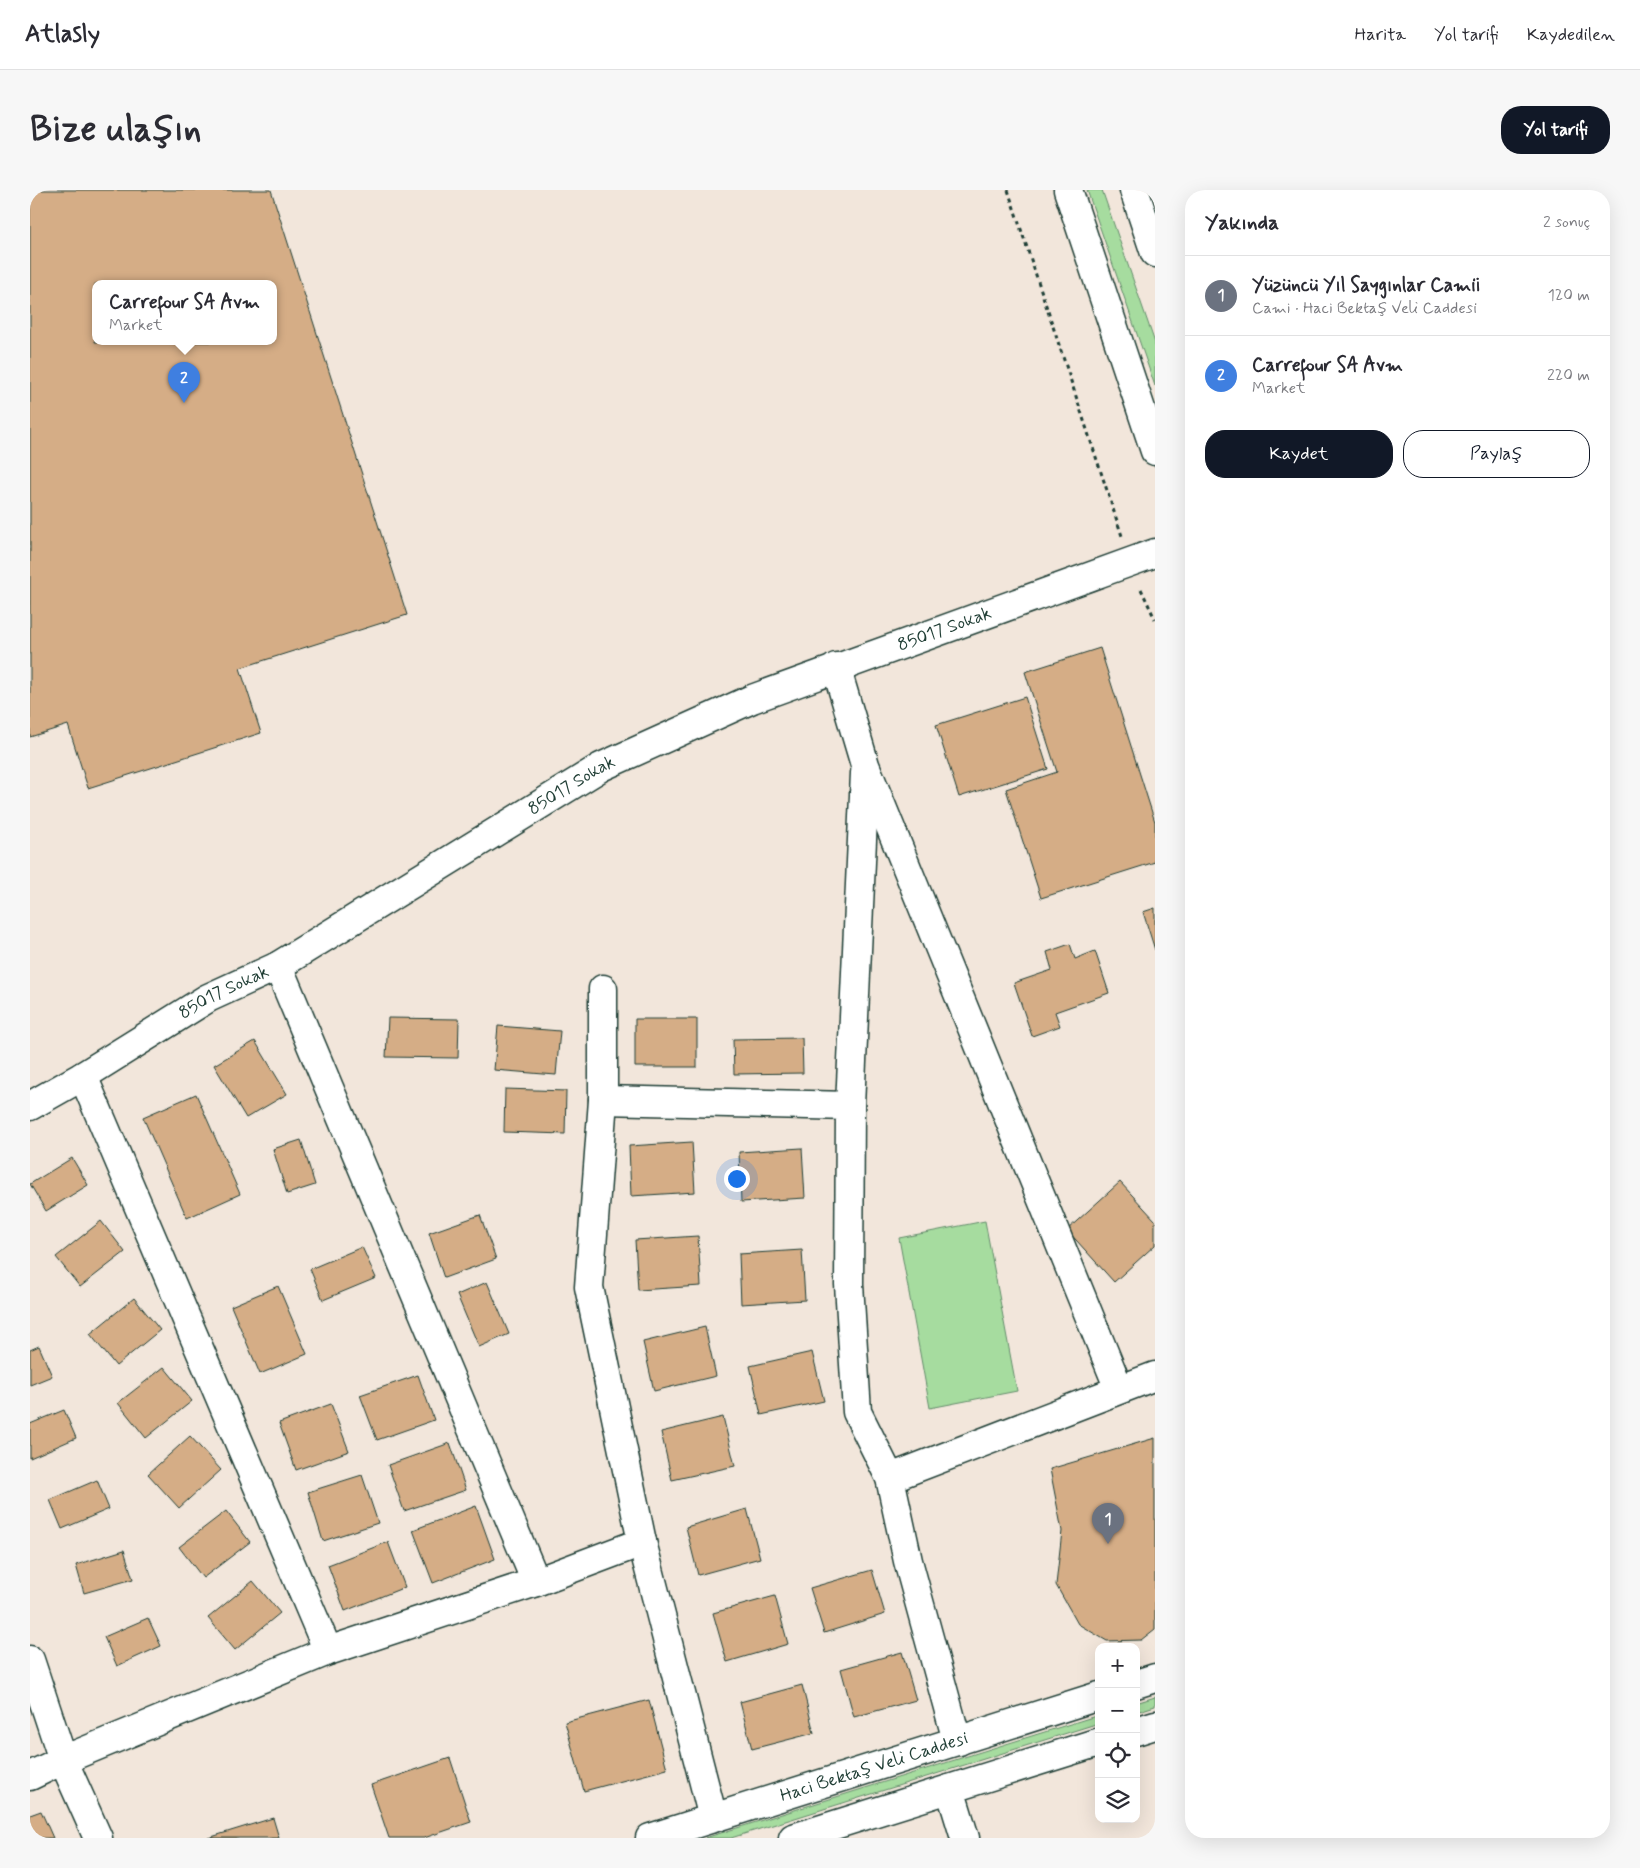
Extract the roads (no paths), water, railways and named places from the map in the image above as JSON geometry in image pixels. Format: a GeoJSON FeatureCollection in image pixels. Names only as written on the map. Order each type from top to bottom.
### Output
{"type":"FeatureCollection","features":[{"type":"Feature","properties":{"kind":"street"},"geometry":{"type":"LineString","coordinates":[[1068,190],[1155,451]]}},
{"type":"Feature","properties":{"kind":"street"},"geometry":{"type":"LineString","coordinates":[[1134,190],[1155,252]]}},
{"type":"Feature","properties":{"kind":"street","name":"85017 Sokak"},"geometry":{"type":"LineString","coordinates":[[30,1106],[208,998],[278,966],[601,767],[752,699],[1155,553]]}},
{"type":"Feature","properties":{"kind":"street"},"geometry":{"type":"LineString","coordinates":[[836,667],[865,765],[1119,1389]]}},
{"type":"Feature","properties":{"kind":"street"},"geometry":{"type":"LineString","coordinates":[[865,765],[850,1106],[849,1284],[857,1412],[890,1478],[908,1561],[953,1726],[959,1741]]}},
{"type":"Feature","properties":{"kind":"street"},"geometry":{"type":"LineString","coordinates":[[278,966],[536,1582]]}},
{"type":"Feature","properties":{"kind":"street"},"geometry":{"type":"LineString","coordinates":[[603,989],[603,1100],[589,1288],[642,1542],[713,1818]]}},
{"type":"Feature","properties":{"kind":"street"},"geometry":{"type":"LineString","coordinates":[[82,1076],[328,1651]]}},
{"type":"Feature","properties":{"kind":"street"},"geometry":{"type":"LineString","coordinates":[[603,1100],[850,1106]]}},
{"type":"Feature","properties":{"kind":"street"},"geometry":{"type":"LineString","coordinates":[[890,1478],[1155,1376]]}},
{"type":"Feature","properties":{"kind":"street"},"geometry":{"type":"LineString","coordinates":[[30,1776],[63,1760],[328,1651],[536,1582],[642,1542]]}},
{"type":"Feature","properties":{"kind":"street"},"geometry":{"type":"LineString","coordinates":[[30,1660],[63,1760],[98,1838]]}},
{"type":"Feature","properties":{"kind":"street"},"geometry":{"type":"LineString","coordinates":[[1140,1683],[1155,1678]]}},
{"type":"Feature","properties":{"kind":"street","name":"Haci Bektaş Veli Caddesi"},"geometry":{"type":"LineString","coordinates":[[650,1838],[1095,1697]]}},
{"type":"Feature","properties":{"kind":"street"},"geometry":{"type":"LineString","coordinates":[[1140,1729],[1155,1725]]}},
{"type":"Feature","properties":{"kind":"street"},"geometry":{"type":"LineString","coordinates":[[793,1838],[1095,1743]]}},
{"type":"Feature","properties":{"kind":"street"},"geometry":{"type":"LineString","coordinates":[[950,1788],[965,1838]]}},
{"type":"Feature","properties":{"kind":"place","name":"Carrefour SA Avm"},"geometry":{"type":"Point","coordinates":[184,403]}},
{"type":"Feature","properties":{"kind":"place","name":"Yüzüncü Yıl Saygınlar Camii"},"geometry":{"type":"Point","coordinates":[1108,1544]}}]}
